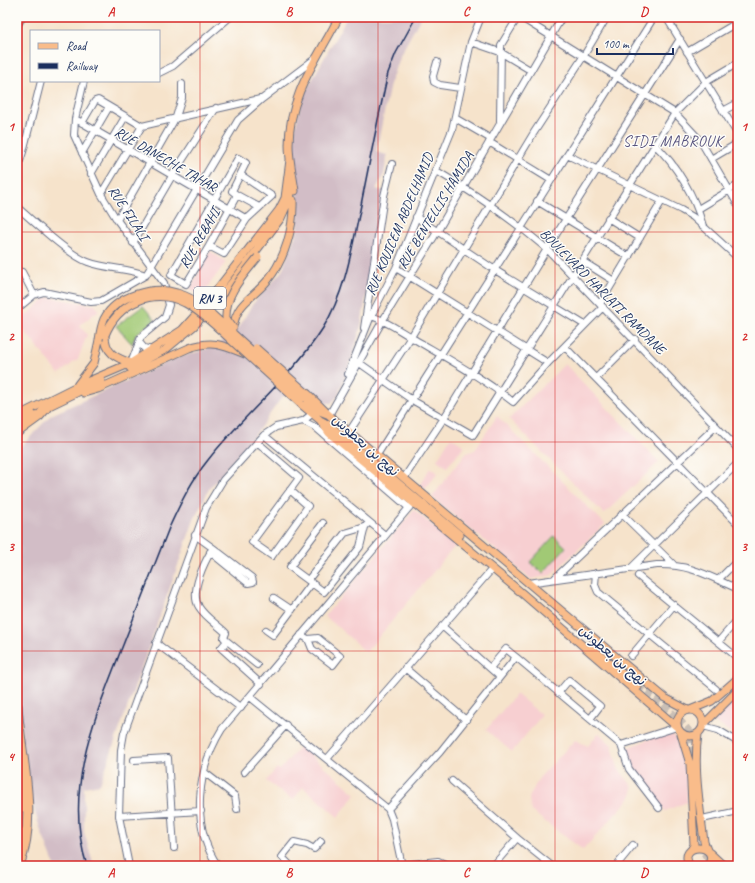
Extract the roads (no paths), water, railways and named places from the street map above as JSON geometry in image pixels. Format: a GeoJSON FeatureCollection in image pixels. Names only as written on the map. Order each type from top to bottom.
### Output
{"type":"FeatureCollection","features":[{"type":"Feature","properties":{"kind":"highway"},"geometry":{"type":"LineString","coordinates":[[17,23],[21,17]]}},
{"type":"Feature","properties":{"kind":"highway","name":"RN 3"},"geometry":{"type":"LineString","coordinates":[[17,422],[47,407]]}},
{"type":"Feature","properties":{"kind":"highway","name":"RN 3"},"geometry":{"type":"LineString","coordinates":[[17,432],[39,416],[47,407]]}},
{"type":"Feature","properties":{"kind":"highway"},"geometry":{"type":"LineString","coordinates":[[17,706],[29,810],[25,850],[19,866]]}},
{"type":"Feature","properties":{"kind":"highway"},"geometry":{"type":"LineString","coordinates":[[17,754],[18,785],[24,818],[17,854]]}},
{"type":"Feature","properties":{"kind":"main road","name":"RN 3"},"geometry":{"type":"LineString","coordinates":[[47,407],[69,398],[165,350],[194,326],[235,279],[281,218],[290,198],[289,140],[294,107],[302,84],[319,56],[339,17]]}},
{"type":"Feature","properties":{"kind":"main road","name":"RN 3"},"geometry":{"type":"LineString","coordinates":[[17,416],[75,387],[132,363],[182,330],[268,225],[285,198],[290,160]]}},
{"type":"Feature","properties":{"kind":"main road"},"geometry":{"type":"LineString","coordinates":[[290,160],[295,190],[286,220],[243,276],[227,302],[226,318],[233,328],[305,399],[312,414],[320,420]]}},
{"type":"Feature","properties":{"kind":"main road"},"geometry":{"type":"LineString","coordinates":[[233,328],[238,310],[266,282],[275,270],[284,250],[293,219],[293,200]]}},
{"type":"Feature","properties":{"kind":"main road"},"geometry":{"type":"LineString","coordinates":[[75,387],[94,363],[100,330],[104,318],[111,310],[136,295],[151,291],[164,290],[176,292],[191,298],[204,308],[317,410],[329,415],[350,433]]}},
{"type":"Feature","properties":{"kind":"main road"},"geometry":{"type":"LineString","coordinates":[[132,363],[114,356],[105,344],[105,335],[116,315],[125,308],[146,298],[160,297],[174,299],[185,304],[215,326],[247,355],[305,399]]}},
{"type":"Feature","properties":{"kind":"main road","name":"RN 3"},"geometry":{"type":"LineString","coordinates":[[69,398],[98,389],[204,343],[226,346],[247,355]]}},
{"type":"Feature","properties":{"kind":"main road","name":"نهج بن بعطوش"},"geometry":{"type":"LineString","coordinates":[[320,420],[329,425],[639,686],[426,500],[380,462],[350,433]]}},
{"type":"Feature","properties":{"kind":"main road","name":"نهج بن بعطوش"},"geometry":{"type":"LineString","coordinates":[[320,420],[329,433],[411,505],[492,569],[678,729]]}},
{"type":"Feature","properties":{"kind":"main road","name":"نهج بن بعطوش"},"geometry":{"type":"LineString","coordinates":[[350,433],[665,698],[689,710]]}},
{"type":"Feature","properties":{"kind":"main road"},"geometry":{"type":"LineString","coordinates":[[690,866],[687,857],[694,845],[690,764],[678,729],[678,716],[718,697],[738,678]]}},
{"type":"Feature","properties":{"kind":"main road"},"geometry":{"type":"LineString","coordinates":[[708,866],[711,859],[702,819],[696,752],[698,734],[703,726],[738,690]]}},
{"type":"Feature","properties":{"kind":"main road"},"geometry":{"type":"LineString","coordinates":[[689,710],[696,712],[701,716],[703,726]]}},
{"type":"Feature","properties":{"kind":"main road"},"geometry":{"type":"LineString","coordinates":[[678,729],[691,737],[698,734]]}},
{"type":"Feature","properties":{"kind":"main road"},"geometry":{"type":"LineString","coordinates":[[691,850],[698,847],[708,851],[724,866]]}},
{"type":"Feature","properties":{"kind":"street"},"geometry":{"type":"LineString","coordinates":[[160,72],[173,66],[230,17]]}},
{"type":"Feature","properties":{"kind":"street","name":"RUE KOUICEM ABDELHAMID"},"geometry":{"type":"LineString","coordinates":[[329,415],[355,362],[362,338],[371,316],[396,268],[434,170],[452,130],[471,42],[480,17]]}},
{"type":"Feature","properties":{"kind":"street"},"geometry":{"type":"LineString","coordinates":[[500,122],[501,45],[519,17],[674,113],[700,140],[738,205]]}},
{"type":"Feature","properties":{"kind":"street","name":"RUE BENTELLIS HAMIDA"},"geometry":{"type":"LineString","coordinates":[[355,362],[383,320],[437,232],[562,17]]}},
{"type":"Feature","properties":{"kind":"street"},"geometry":{"type":"LineString","coordinates":[[350,433],[438,294],[533,134],[607,17]]}},
{"type":"Feature","properties":{"kind":"street"},"geometry":{"type":"LineString","coordinates":[[377,456],[469,313],[521,226],[654,17]]}},
{"type":"Feature","properties":{"kind":"street"},"geometry":{"type":"LineString","coordinates":[[678,17],[668,19],[738,135]]}},
{"type":"Feature","properties":{"kind":"street"},"geometry":{"type":"LineString","coordinates":[[687,52],[738,22]]}},
{"type":"Feature","properties":{"kind":"street"},"geometry":{"type":"LineString","coordinates":[[404,478],[444,418],[547,249],[680,40]]}},
{"type":"Feature","properties":{"kind":"street"},"geometry":{"type":"LineString","coordinates":[[471,42],[500,52],[530,70]]}},
{"type":"Feature","properties":{"kind":"street"},"geometry":{"type":"LineString","coordinates":[[17,309],[34,295],[44,292],[91,302],[101,301],[146,275],[238,120],[262,99],[319,56]]}},
{"type":"Feature","properties":{"kind":"street"},"geometry":{"type":"LineString","coordinates":[[437,62],[434,82],[440,85],[460,88]]}},
{"type":"Feature","properties":{"kind":"street"},"geometry":{"type":"LineString","coordinates":[[355,362],[412,400],[474,435],[674,113],[706,82],[738,62]]}},
{"type":"Feature","properties":{"kind":"street"},"geometry":{"type":"LineString","coordinates":[[17,163],[20,161],[23,152],[41,82]]}},
{"type":"Feature","properties":{"kind":"street","name":"RUE FILALI"},"geometry":{"type":"LineString","coordinates":[[84,82],[75,119],[74,135],[101,194],[117,220],[151,268],[164,283],[169,305],[165,317],[141,336],[139,342]]}},
{"type":"Feature","properties":{"kind":"street"},"geometry":{"type":"LineString","coordinates":[[117,220],[176,117],[182,98],[182,84]]}},
{"type":"Feature","properties":{"kind":"street"},"geometry":{"type":"LineString","coordinates":[[82,123],[95,101],[98,100],[142,126],[216,108],[262,99]]}},
{"type":"Feature","properties":{"kind":"street"},"geometry":{"type":"LineString","coordinates":[[723,111],[738,103]]}},
{"type":"Feature","properties":{"kind":"street"},"geometry":{"type":"LineString","coordinates":[[82,153],[109,107]]}},
{"type":"Feature","properties":{"kind":"street"},"geometry":{"type":"LineString","coordinates":[[134,243],[172,176],[216,108]]}},
{"type":"Feature","properties":{"kind":"street"},"geometry":{"type":"LineString","coordinates":[[91,174],[112,142],[125,117]]}},
{"type":"Feature","properties":{"kind":"street"},"geometry":{"type":"LineString","coordinates":[[454,118],[551,180]]}},
{"type":"Feature","properties":{"kind":"street","name":"RUE DANECHE TAHAR"},"geometry":{"type":"LineString","coordinates":[[75,119],[127,151],[247,218]]}},
{"type":"Feature","properties":{"kind":"street"},"geometry":{"type":"LineString","coordinates":[[101,194],[142,126]]}},
{"type":"Feature","properties":{"kind":"street"},"geometry":{"type":"LineString","coordinates":[[711,159],[738,143]]}},
{"type":"Feature","properties":{"kind":"street"},"geometry":{"type":"LineString","coordinates":[[654,144],[671,161],[698,209],[704,227]]}},
{"type":"Feature","properties":{"kind":"street"},"geometry":{"type":"LineString","coordinates":[[567,155],[681,210],[704,227],[738,258]]}},
{"type":"Feature","properties":{"kind":"street","name":"RUE REBAHI"},"geometry":{"type":"LineString","coordinates":[[238,158],[246,163],[241,175],[232,191],[237,195],[186,284],[171,275],[238,158]]}},
{"type":"Feature","properties":{"kind":"street"},"geometry":{"type":"LineString","coordinates":[[362,338],[384,196],[392,164]]}},
{"type":"Feature","properties":{"kind":"street","name":"BOULEVARD HARLATI RAMDANE"},"geometry":{"type":"LineString","coordinates":[[434,170],[491,205],[521,226],[547,249],[635,339],[738,449]]}},
{"type":"Feature","properties":{"kind":"street"},"geometry":{"type":"LineString","coordinates":[[209,246],[224,254],[247,218],[272,195],[241,175]]}},
{"type":"Feature","properties":{"kind":"street"},"geometry":{"type":"LineString","coordinates":[[698,209],[738,185]]}},
{"type":"Feature","properties":{"kind":"street"},"geometry":{"type":"LineString","coordinates":[[237,195],[258,207]]}},
{"type":"Feature","properties":{"kind":"street"},"geometry":{"type":"LineString","coordinates":[[537,201],[629,258]]}},
{"type":"Feature","properties":{"kind":"street"},"geometry":{"type":"LineString","coordinates":[[371,316],[383,320],[472,373],[513,402],[585,325],[601,305],[662,201]]}},
{"type":"Feature","properties":{"kind":"street"},"geometry":{"type":"LineString","coordinates":[[17,208],[74,254],[86,261],[100,266],[146,275]]}},
{"type":"Feature","properties":{"kind":"street"},"geometry":{"type":"LineString","coordinates":[[416,218],[464,251],[585,325]]}},
{"type":"Feature","properties":{"kind":"street"},"geometry":{"type":"LineString","coordinates":[[608,218],[640,238]]}},
{"type":"Feature","properties":{"kind":"street"},"geometry":{"type":"LineString","coordinates":[[582,261],[614,281]]}},
{"type":"Feature","properties":{"kind":"street"},"geometry":{"type":"LineString","coordinates":[[396,268],[548,363]]}},
{"type":"Feature","properties":{"kind":"street"},"geometry":{"type":"LineString","coordinates":[[17,271],[22,272],[34,295]]}},
{"type":"Feature","properties":{"kind":"street"},"geometry":{"type":"LineString","coordinates":[[596,378],[635,339]]}},
{"type":"Feature","properties":{"kind":"street"},"geometry":{"type":"LineString","coordinates":[[139,342],[144,348],[152,350]]}},
{"type":"Feature","properties":{"kind":"street"},"geometry":{"type":"LineString","coordinates":[[132,363],[139,342]]}},
{"type":"Feature","properties":{"kind":"street"},"geometry":{"type":"LineString","coordinates":[[565,346],[738,524]]}},
{"type":"Feature","properties":{"kind":"street"},"geometry":{"type":"LineString","coordinates":[[129,866],[119,816],[121,750],[124,734],[195,535],[206,508],[218,487],[257,442],[276,427],[303,421],[312,414]]}},
{"type":"Feature","properties":{"kind":"street"},"geometry":{"type":"LineString","coordinates":[[218,866],[208,847],[201,811],[200,790],[204,772],[214,743],[301,635],[411,505],[315,426],[303,421]]}},
{"type":"Feature","properties":{"kind":"street"},"geometry":{"type":"LineString","coordinates":[[554,578],[716,426]]}},
{"type":"Feature","properties":{"kind":"street"},"geometry":{"type":"LineString","coordinates":[[264,435],[367,524],[385,536]]}},
{"type":"Feature","properties":{"kind":"street"},"geometry":{"type":"LineString","coordinates":[[257,442],[299,478],[290,490],[252,542],[272,556],[308,506],[290,490]]}},
{"type":"Feature","properties":{"kind":"street"},"geometry":{"type":"LineString","coordinates":[[631,568],[738,463]]}},
{"type":"Feature","properties":{"kind":"street"},"geometry":{"type":"LineString","coordinates":[[622,514],[673,564]]}},
{"type":"Feature","properties":{"kind":"street"},"geometry":{"type":"LineString","coordinates":[[323,523],[290,567],[324,592],[360,547],[367,524]]}},
{"type":"Feature","properties":{"kind":"street"},"geometry":{"type":"LineString","coordinates":[[266,630],[273,635],[345,533],[367,524]]}},
{"type":"Feature","properties":{"kind":"street"},"geometry":{"type":"LineString","coordinates":[[195,535],[235,568]]}},
{"type":"Feature","properties":{"kind":"street"},"geometry":{"type":"LineString","coordinates":[[212,550],[201,572],[194,597],[199,607],[226,633],[224,638],[257,665]]}},
{"type":"Feature","properties":{"kind":"street"},"geometry":{"type":"LineString","coordinates":[[718,580],[738,560]]}},
{"type":"Feature","properties":{"kind":"street"},"geometry":{"type":"LineString","coordinates":[[528,582],[631,568],[673,564],[688,567],[738,589]]}},
{"type":"Feature","properties":{"kind":"street"},"geometry":{"type":"LineString","coordinates":[[327,759],[492,569]]}},
{"type":"Feature","properties":{"kind":"street"},"geometry":{"type":"LineString","coordinates":[[596,573],[595,582],[598,592],[716,689]]}},
{"type":"Feature","properties":{"kind":"street"},"geometry":{"type":"LineString","coordinates":[[638,576],[738,658]]}},
{"type":"Feature","properties":{"kind":"street"},"geometry":{"type":"LineString","coordinates":[[274,598],[292,610]]}},
{"type":"Feature","properties":{"kind":"street"},"geometry":{"type":"LineString","coordinates":[[631,656],[674,605]]}},
{"type":"Feature","properties":{"kind":"street"},"geometry":{"type":"LineString","coordinates":[[719,642],[738,618]]}},
{"type":"Feature","properties":{"kind":"street"},"geometry":{"type":"LineString","coordinates":[[442,626],[500,677]]}},
{"type":"Feature","properties":{"kind":"street"},"geometry":{"type":"LineString","coordinates":[[301,635],[308,639],[318,638],[340,656],[333,665],[312,649],[308,639]]}},
{"type":"Feature","properties":{"kind":"street"},"geometry":{"type":"LineString","coordinates":[[227,641],[221,648],[261,684]]}},
{"type":"Feature","properties":{"kind":"street"},"geometry":{"type":"LineString","coordinates":[[156,643],[189,672],[241,708]]}},
{"type":"Feature","properties":{"kind":"street"},"geometry":{"type":"LineString","coordinates":[[490,668],[506,649],[516,657],[621,745],[629,769],[659,808]]}},
{"type":"Feature","properties":{"kind":"street"},"geometry":{"type":"LineString","coordinates":[[388,810],[440,752],[516,657]]}},
{"type":"Feature","properties":{"kind":"street"},"geometry":{"type":"LineString","coordinates":[[405,668],[466,720]]}},
{"type":"Feature","properties":{"kind":"street"},"geometry":{"type":"LineString","coordinates":[[558,693],[569,680],[600,706],[590,719]]}},
{"type":"Feature","properties":{"kind":"street"},"geometry":{"type":"LineString","coordinates":[[250,697],[388,810],[392,819],[402,866],[438,861],[450,866]]}},
{"type":"Feature","properties":{"kind":"street"},"geometry":{"type":"LineString","coordinates":[[244,772],[286,725]]}},
{"type":"Feature","properties":{"kind":"street"},"geometry":{"type":"LineString","coordinates":[[703,726],[718,730],[738,742]]}},
{"type":"Feature","properties":{"kind":"street"},"geometry":{"type":"LineString","coordinates":[[621,745],[678,729]]}},
{"type":"Feature","properties":{"kind":"street"},"geometry":{"type":"LineString","coordinates":[[134,760],[168,758],[174,848]]}},
{"type":"Feature","properties":{"kind":"street"},"geometry":{"type":"LineString","coordinates":[[204,772],[236,796],[237,809]]}},
{"type":"Feature","properties":{"kind":"street"},"geometry":{"type":"LineString","coordinates":[[452,781],[517,838],[552,866]]}},
{"type":"Feature","properties":{"kind":"street"},"geometry":{"type":"LineString","coordinates":[[119,816],[201,811]]}},
{"type":"Feature","properties":{"kind":"street"},"geometry":{"type":"LineString","coordinates":[[702,819],[738,811]]}},
{"type":"Feature","properties":{"kind":"street"},"geometry":{"type":"LineString","coordinates":[[493,866],[517,838]]}},
{"type":"Feature","properties":{"kind":"street"},"geometry":{"type":"LineString","coordinates":[[291,866],[282,857],[294,842],[307,845],[314,849],[321,841]]}},
{"type":"Feature","properties":{"kind":"street"},"geometry":{"type":"LineString","coordinates":[[616,866],[633,845]]}},
{"type":"Feature","properties":{"kind":"tunnel"},"geometry":{"type":"LineString","coordinates":[[640,684],[677,717],[690,732],[694,759]]}},
{"type":"Feature","properties":{"kind":"tunnel"},"geometry":{"type":"LineString","coordinates":[[700,833],[701,848],[712,866]]}},
{"type":"Feature","properties":{"kind":"railway"},"geometry":{"type":"LineString","coordinates":[[87,866],[80,838],[78,810],[80,783],[92,729],[111,676],[169,528],[191,484],[222,443],[297,363],[323,328],[331,314],[342,286],[351,255],[388,73],[396,53],[416,17]]}},
{"type":"Feature","properties":{"kind":"district","name":"SIDI MABROUK"},"geometry":{"type":"Point","coordinates":[673,141]}}]}
